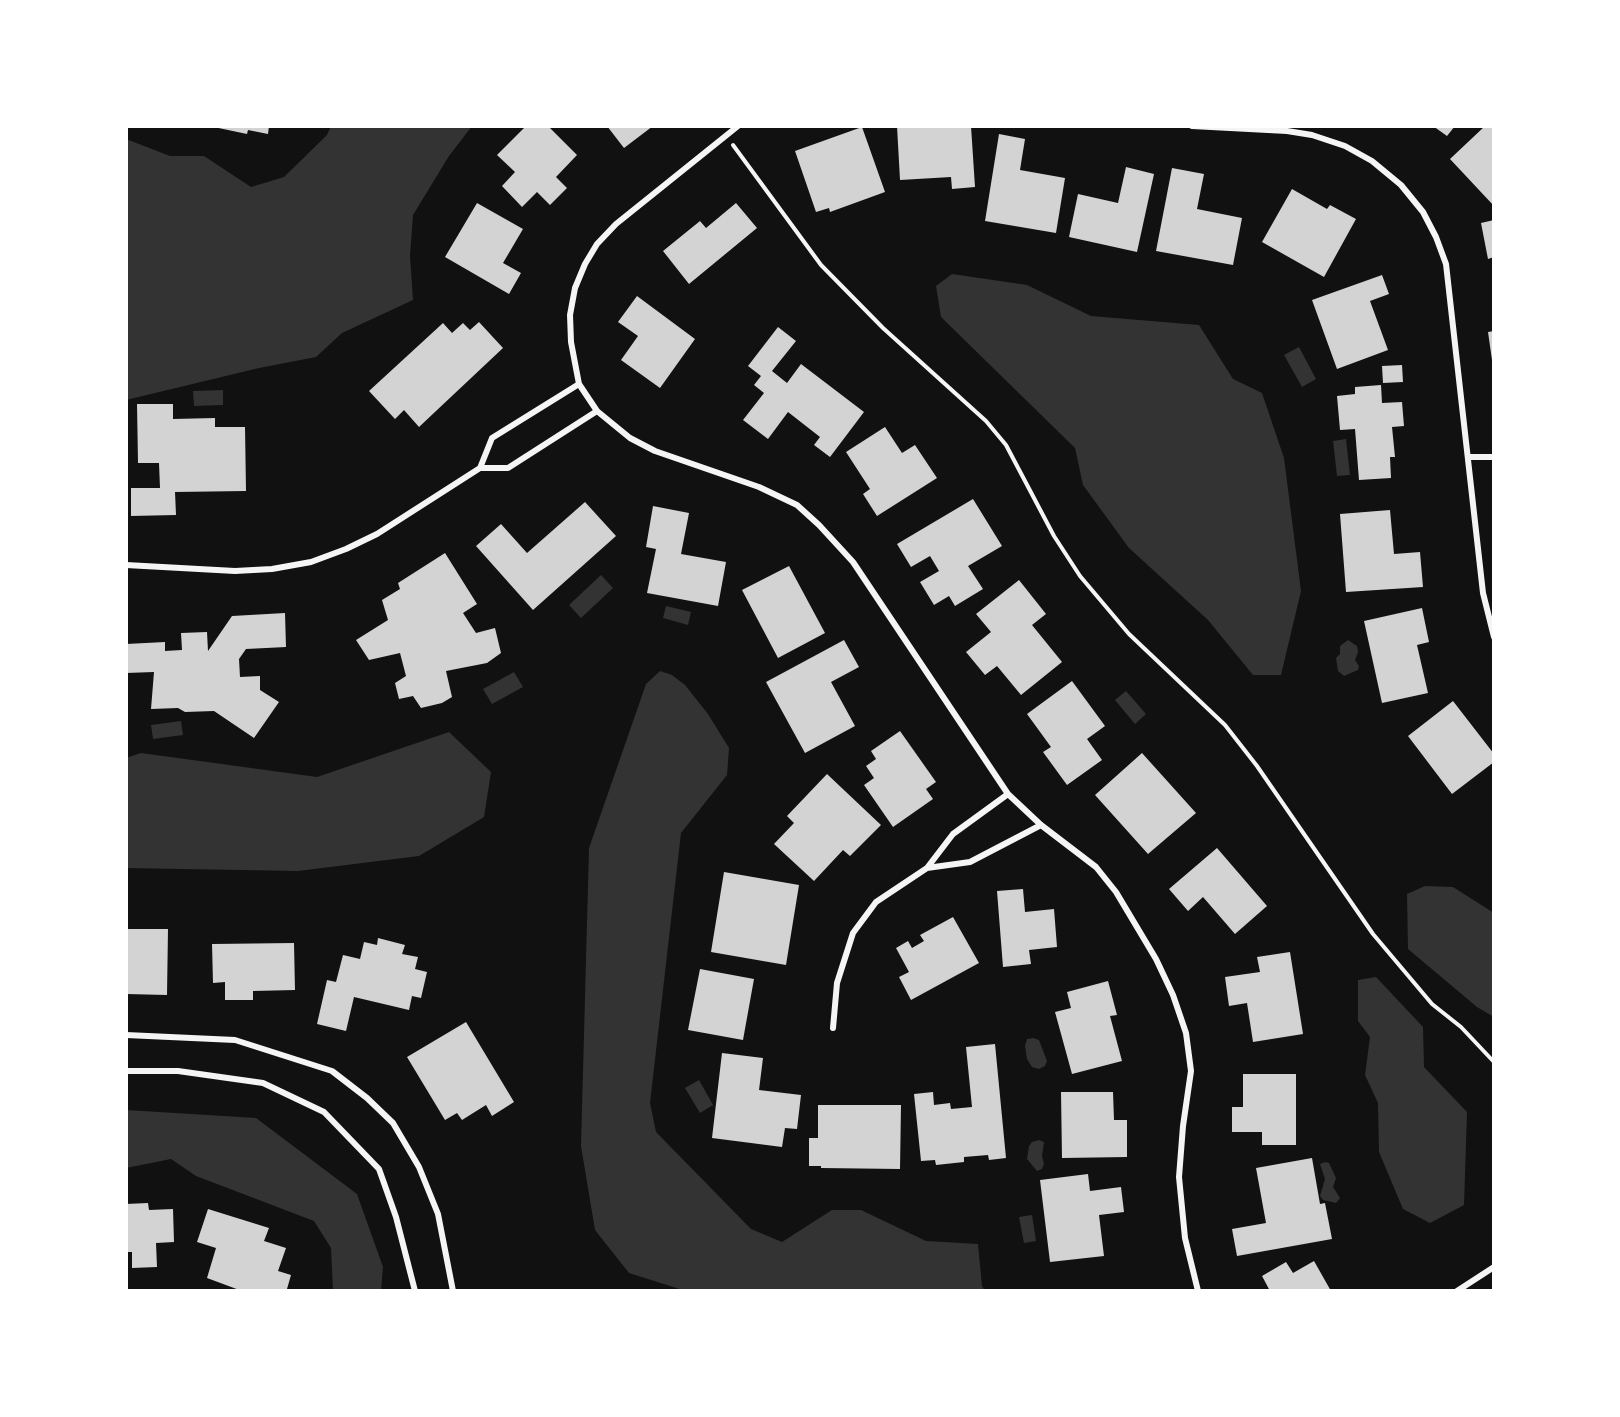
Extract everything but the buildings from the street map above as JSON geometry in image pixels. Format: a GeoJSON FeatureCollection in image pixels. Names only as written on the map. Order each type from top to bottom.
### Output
{"type":"FeatureCollection","features":[{"type":"Feature","properties":{"kind":"street"},"geometry":{"type":"LineString","coordinates":[[738,126],[616,225],[597,244],[575,288],[570,315],[570,342],[579,384],[597,411],[630,438],[655,451],[759,487],[797,505],[819,525],[853,562],[1008,794],[1041,825],[1096,867],[1137,922],[1173,995],[1186,1033],[1191,1071],[1179,1177],[1185,1238],[1198,1291]]}},
{"type":"Feature","properties":{"kind":"street"},"geometry":{"type":"LineString","coordinates":[[1192,126],[1312,135],[1345,146],[1372,161],[1401,185],[1423,212],[1446,264],[1483,593],[1494,637]]}},
{"type":"Feature","properties":{"kind":"street"},"geometry":{"type":"LineString","coordinates":[[480,468],[492,438],[579,384]]}},
{"type":"Feature","properties":{"kind":"street"},"geometry":{"type":"LineString","coordinates":[[126,565],[235,571],[272,569],[311,562],[346,549],[376,534],[480,468],[508,468],[597,411]]}},
{"type":"Feature","properties":{"kind":"street"},"geometry":{"type":"LineString","coordinates":[[1468,457],[1494,457]]}},
{"type":"Feature","properties":{"kind":"street"},"geometry":{"type":"LineString","coordinates":[[832,1028],[837,983],[853,933],[876,902],[927,868],[952,834],[1008,794]]}},
{"type":"Feature","properties":{"kind":"street"},"geometry":{"type":"LineString","coordinates":[[927,868],[970,862],[1041,825]]}},
{"type":"Feature","properties":{"kind":"street"},"geometry":{"type":"LineString","coordinates":[[126,1035],[235,1040],[332,1071],[358,1091],[393,1123],[419,1167],[438,1214],[453,1291]]}},
{"type":"Feature","properties":{"kind":"street"},"geometry":{"type":"LineString","coordinates":[[126,1071],[178,1071],[263,1083],[324,1112],[379,1169],[396,1217],[415,1291]]}},
{"type":"Feature","properties":{"kind":"street"},"geometry":{"type":"LineString","coordinates":[[1457,1291],[1494,1267]]}},
{"type":"Feature","properties":{"kind":"path"},"geometry":{"type":"LineString","coordinates":[[733,146],[821,265],[884,328],[986,421],[1006,445],[1054,536],[1080,576],[1129,634],[1225,725],[1257,766],[1373,934],[1432,1004],[1461,1027],[1494,1062]]}},
{"type":"Feature","properties":{"kind":"shaded area"},"geometry":{"type":"Polygon","coordinates":[[[331,126],[472,126],[449,156],[413,215],[410,256],[413,300],[342,333],[316,357],[259,368],[126,400],[126,139],[170,156],[204,156],[251,187],[284,177],[327,135],[331,126]]]}},
{"type":"Feature","properties":{"kind":"shaded area"},"geometry":{"type":"Polygon","coordinates":[[[952,274],[1027,285],[1091,316],[1199,325],[1233,379],[1262,393],[1284,458],[1301,591],[1281,675],[1253,675],[1208,620],[1129,548],[1083,485],[1075,448],[941,317],[936,286],[952,274]]]}},
{"type":"Feature","properties":{"kind":"shaded area"},"geometry":{"type":"Polygon","coordinates":[[[1299,347],[1316,379],[1302,387],[1284,355],[1299,347]]]}},
{"type":"Feature","properties":{"kind":"shaded area"},"geometry":{"type":"Polygon","coordinates":[[[223,390],[223,405],[194,406],[193,391],[223,390]]]}},
{"type":"Feature","properties":{"kind":"shaded area"},"geometry":{"type":"Polygon","coordinates":[[[1346,439],[1350,475],[1337,476],[1333,441],[1346,439]]]}},
{"type":"Feature","properties":{"kind":"shaded area"},"geometry":{"type":"Polygon","coordinates":[[[601,575],[613,588],[581,618],[569,605],[601,575]]]}},
{"type":"Feature","properties":{"kind":"shaded area"},"geometry":{"type":"Polygon","coordinates":[[[666,606],[691,612],[688,625],[663,618],[666,606]]]}},
{"type":"Feature","properties":{"kind":"shaded area"},"geometry":{"type":"Polygon","coordinates":[[[1348,640],[1357,646],[1358,652],[1355,660],[1359,666],[1358,670],[1344,676],[1338,671],[1336,658],[1340,654],[1340,646],[1348,640]]]}},
{"type":"Feature","properties":{"kind":"shaded area"},"geometry":{"type":"Polygon","coordinates":[[[660,671],[672,675],[685,685],[708,714],[729,748],[727,775],[681,833],[650,1103],[656,1132],[751,1229],[782,1242],[832,1210],[861,1210],[926,1241],[978,1244],[982,1286],[985,1291],[686,1291],[629,1273],[595,1230],[581,1146],[589,848],[646,684],[660,671]]]}},
{"type":"Feature","properties":{"kind":"shaded area"},"geometry":{"type":"Polygon","coordinates":[[[514,672],[523,687],[492,704],[483,689],[514,672]]]}},
{"type":"Feature","properties":{"kind":"shaded area"},"geometry":{"type":"Polygon","coordinates":[[[1126,691],[1146,714],[1135,724],[1115,700],[1126,691]]]}},
{"type":"Feature","properties":{"kind":"shaded area"},"geometry":{"type":"Polygon","coordinates":[[[181,721],[183,735],[153,739],[151,725],[181,721]]]}},
{"type":"Feature","properties":{"kind":"shaded area"},"geometry":{"type":"Polygon","coordinates":[[[449,732],[491,772],[484,817],[419,856],[298,871],[126,868],[126,758],[141,753],[317,777],[449,732]]]}},
{"type":"Feature","properties":{"kind":"shaded area"},"geometry":{"type":"Polygon","coordinates":[[[1425,886],[1453,887],[1494,913],[1494,1017],[1477,1007],[1408,949],[1407,894],[1425,886]]]}},
{"type":"Feature","properties":{"kind":"shaded area"},"geometry":{"type":"Polygon","coordinates":[[[1376,977],[1423,1027],[1424,1067],[1467,1112],[1464,1205],[1430,1223],[1403,1209],[1379,1152],[1378,1103],[1365,1075],[1370,1037],[1358,1021],[1358,980],[1376,977]]]}},
{"type":"Feature","properties":{"kind":"shaded area"},"geometry":{"type":"Polygon","coordinates":[[[1027,1039],[1039,1040],[1047,1061],[1045,1066],[1039,1069],[1032,1067],[1027,1059],[1025,1046],[1027,1039]]]}},
{"type":"Feature","properties":{"kind":"shaded area"},"geometry":{"type":"Polygon","coordinates":[[[699,1080],[713,1105],[700,1113],[685,1088],[699,1080]]]}},
{"type":"Feature","properties":{"kind":"shaded area"},"geometry":{"type":"Polygon","coordinates":[[[126,1110],[256,1118],[357,1194],[383,1267],[381,1291],[333,1291],[331,1248],[314,1221],[196,1176],[171,1159],[126,1168],[126,1110]]]}},
{"type":"Feature","properties":{"kind":"shaded area"},"geometry":{"type":"Polygon","coordinates":[[[1039,1140],[1044,1142],[1042,1156],[1044,1164],[1042,1169],[1037,1171],[1027,1159],[1029,1146],[1032,1142],[1039,1140]]]}},
{"type":"Feature","properties":{"kind":"shaded area"},"geometry":{"type":"Polygon","coordinates":[[[1329,1163],[1336,1178],[1333,1187],[1340,1198],[1336,1203],[1323,1200],[1320,1196],[1325,1179],[1320,1164],[1329,1163]]]}},
{"type":"Feature","properties":{"kind":"shaded area"},"geometry":{"type":"Polygon","coordinates":[[[1032,1215],[1036,1241],[1024,1243],[1019,1217],[1032,1215]]]}}]}
